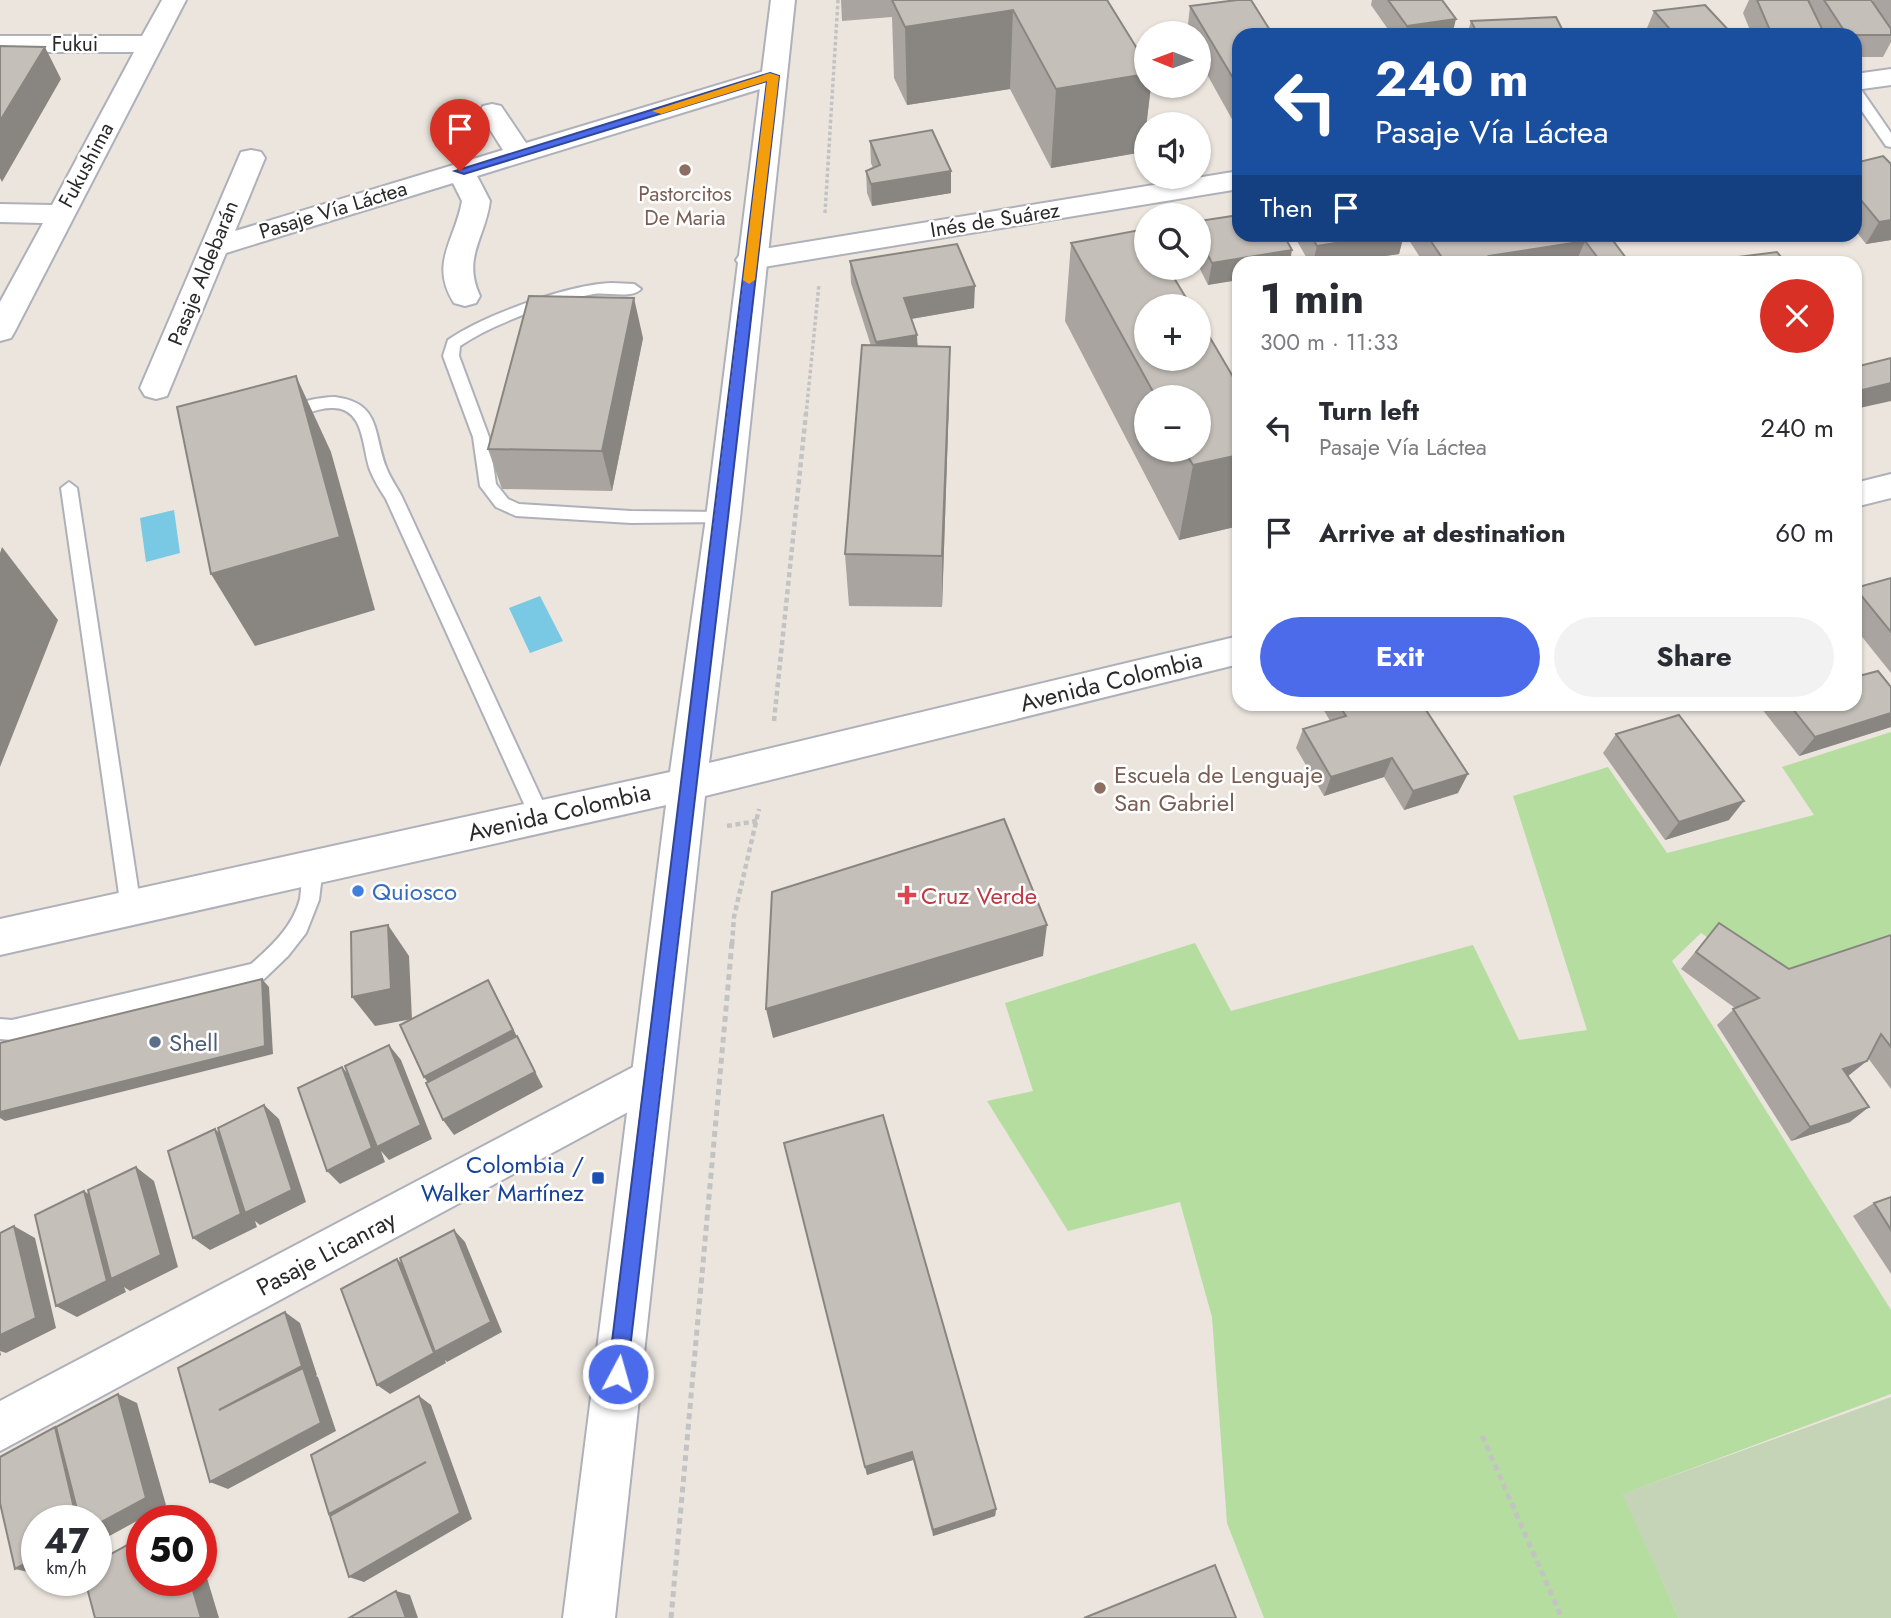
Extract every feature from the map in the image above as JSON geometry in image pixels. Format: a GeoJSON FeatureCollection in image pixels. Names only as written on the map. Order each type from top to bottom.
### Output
{"type":"FeatureCollection","features":[{"type":"Feature","properties":{"kind":"street","name":"Fukushima"},"geometry":{"type":"LineString","coordinates":[[0,331],[174,0]]}},
{"type":"Feature","properties":{"kind":"street"},"geometry":{"type":"LineString","coordinates":[[589,1618],[652,1077],[723,519],[783,0]]}},
{"type":"Feature","properties":{"kind":"street","name":"Fukui"},"geometry":{"type":"LineString","coordinates":[[0,44],[150,44]]}},
{"type":"Feature","properties":{"kind":"street","name":"Pasaje Vía Láctea"},"geometry":{"type":"LineString","coordinates":[[214,247],[774,76]]}},
{"type":"Feature","properties":{"kind":"street"},"geometry":{"type":"LineString","coordinates":[[1862,81],[1891,77]]}},
{"type":"Feature","properties":{"kind":"street"},"geometry":{"type":"LineString","coordinates":[[492,111],[519,153]]}},
{"type":"Feature","properties":{"kind":"street","name":"Pasaje Aldebarán"},"geometry":{"type":"LineString","coordinates":[[156,388],[251,158]]}},
{"type":"Feature","properties":{"kind":"street"},"geometry":{"type":"LineString","coordinates":[[460,171],[476,201],[456,261],[457,282],[465,296]]}},
{"type":"Feature","properties":{"kind":"street","name":"Inés de Suárez"},"geometry":{"type":"LineString","coordinates":[[751,260],[1232,181]]}},
{"type":"Feature","properties":{"kind":"street"},"geometry":{"type":"LineString","coordinates":[[0,214],[60,214]]}},
{"type":"Feature","properties":{"kind":"street"},"geometry":{"type":"LineString","coordinates":[[1862,493],[1891,486]]}},
{"type":"Feature","properties":{"kind":"street","name":"Avenida Colombia"},"geometry":{"type":"LineString","coordinates":[[0,937],[689,784],[1232,652]]}},
{"type":"Feature","properties":{"kind":"street","name":"Pasaje Licanray"},"geometry":{"type":"LineString","coordinates":[[0,1427],[652,1077]]}},
{"type":"Feature","properties":{"kind":"lane"},"geometry":{"type":"LineString","coordinates":[[1862,100],[1891,143]]}},
{"type":"Feature","properties":{"kind":"lane"},"geometry":{"type":"LineString","coordinates":[[634,289],[592,289],[469,333],[453,344],[451,356],[481,438],[488,486],[502,503],[516,510],[723,519]]}},
{"type":"Feature","properties":{"kind":"lane"},"geometry":{"type":"LineString","coordinates":[[271,419],[335,402],[358,409],[364,416],[378,469],[394,498],[540,817]]}},
{"type":"Feature","properties":{"kind":"lane"},"geometry":{"type":"LineString","coordinates":[[69,488],[131,908]]}},
{"type":"Feature","properties":{"kind":"lane"},"geometry":{"type":"LineString","coordinates":[[0,1029],[12,1030],[257,972],[280,951],[299,928],[309,908],[313,867]]}},
{"type":"Feature","properties":{"kind":"path"},"geometry":{"type":"LineString","coordinates":[[671,1618],[734,917],[770,764],[823,248],[838,0]]}},
{"type":"Feature","properties":{"kind":"path"},"geometry":{"type":"LineString","coordinates":[[1482,1436],[1562,1618]]}},
{"type":"Feature","properties":{"kind":"green space"},"geometry":{"type":"Polygon","coordinates":[[[1891,732],[1891,937],[1771,979],[1701,933],[1672,961],[1891,1310],[1891,1394],[1623,1494],[1679,1618],[1264,1618],[1227,1523],[1212,1317],[1180,1202],[1068,1231],[987,1101],[1033,1091],[1005,1003],[1195,943],[1231,1011],[1473,945],[1519,1040],[1587,1030],[1513,796],[1608,767],[1667,853],[1814,815],[1782,767],[1891,732]]]}},
{"type":"Feature","properties":{"kind":"green space"},"geometry":{"type":"Polygon","coordinates":[[[1891,1397],[1891,1618],[1679,1618],[1622,1494],[1891,1397]]]}},
{"type":"Feature","properties":{"kind":"water"},"geometry":{"type":"Polygon","coordinates":[[[174,510],[180,553],[146,562],[140,518],[174,510]]]}},
{"type":"Feature","properties":{"kind":"water"},"geometry":{"type":"Polygon","coordinates":[[[540,596],[563,641],[530,653],[509,608],[540,596]]]}},
{"type":"Feature","properties":{"kind":"building"},"geometry":{"type":"Polygon","coordinates":[[[892,0],[1107,0],[1134,44],[1134,76],[1056,89],[1013,10],[905,27],[892,0]]]}},
{"type":"Feature","properties":{"kind":"building"},"geometry":{"type":"Polygon","coordinates":[[[1251,0],[1269,28],[1232,28],[1232,76],[1211,41],[1211,21],[1199,21],[1190,6],[1251,0]]]}},
{"type":"Feature","properties":{"kind":"building"},"geometry":{"type":"Polygon","coordinates":[[[1388,0],[1442,0],[1456,19],[1407,26],[1388,0]]]}},
{"type":"Feature","properties":{"kind":"building"},"geometry":{"type":"Polygon","coordinates":[[[1757,0],[1808,0],[1822,28],[1769,28],[1757,0]]]}},
{"type":"Feature","properties":{"kind":"building"},"geometry":{"type":"Polygon","coordinates":[[[1824,0],[1871,0],[1891,29],[1891,35],[1862,35],[1862,28],[1842,28],[1824,0]]]}},
{"type":"Feature","properties":{"kind":"building"},"geometry":{"type":"Polygon","coordinates":[[[1705,5],[1726,28],[1669,28],[1654,11],[1705,5]]]}},
{"type":"Feature","properties":{"kind":"building"},"geometry":{"type":"Polygon","coordinates":[[[1556,17],[1562,28],[1474,28],[1471,21],[1556,17]]]}},
{"type":"Feature","properties":{"kind":"building"},"geometry":{"type":"Polygon","coordinates":[[[0,46],[45,47],[0,121],[0,46]]]}},
{"type":"Feature","properties":{"kind":"building"},"geometry":{"type":"Polygon","coordinates":[[[932,130],[951,171],[871,184],[866,171],[880,165],[870,141],[932,130]]]}},
{"type":"Feature","properties":{"kind":"building"},"geometry":{"type":"Polygon","coordinates":[[[1883,156],[1891,164],[1891,220],[1879,222],[1862,201],[1862,161],[1883,156]]]}},
{"type":"Feature","properties":{"kind":"building"},"geometry":{"type":"Polygon","coordinates":[[[1232,216],[1232,242],[1288,242],[1292,250],[1255,256],[1232,256],[1232,260],[1212,263],[1211,219],[1232,216]]]}},
{"type":"Feature","properties":{"kind":"building"},"geometry":{"type":"Polygon","coordinates":[[[1134,231],[1134,280],[1175,280],[1184,294],[1134,294],[1134,357],[1071,243],[1134,231]]]}},
{"type":"Feature","properties":{"kind":"building"},"geometry":{"type":"Polygon","coordinates":[[[1315,242],[1342,242],[1317,246],[1315,242]]]}},
{"type":"Feature","properties":{"kind":"building"},"geometry":{"type":"Polygon","coordinates":[[[1431,242],[1579,242],[1489,256],[1441,256],[1431,242]]]}},
{"type":"Feature","properties":{"kind":"building"},"geometry":{"type":"Polygon","coordinates":[[[1586,242],[1614,242],[1624,256],[1596,256],[1586,242]]]}},
{"type":"Feature","properties":{"kind":"building"},"geometry":{"type":"Polygon","coordinates":[[[957,244],[975,286],[904,298],[917,335],[876,342],[850,261],[957,244]]]}},
{"type":"Feature","properties":{"kind":"building"},"geometry":{"type":"Polygon","coordinates":[[[1777,252],[1780,256],[1746,256],[1777,252]]]}},
{"type":"Feature","properties":{"kind":"building"},"geometry":{"type":"Polygon","coordinates":[[[529,296],[634,298],[602,451],[488,449],[529,296]]]}},
{"type":"Feature","properties":{"kind":"building"},"geometry":{"type":"Polygon","coordinates":[[[1211,339],[1232,375],[1232,457],[1211,461],[1211,385],[1149,385],[1142,371],[1211,371],[1211,339]]]}},
{"type":"Feature","properties":{"kind":"building"},"geometry":{"type":"Polygon","coordinates":[[[862,345],[950,347],[942,556],[845,554],[862,345]]]}},
{"type":"Feature","properties":{"kind":"building"},"geometry":{"type":"Polygon","coordinates":[[[1891,358],[1891,383],[1862,390],[1862,365],[1891,358]]]}},
{"type":"Feature","properties":{"kind":"building"},"geometry":{"type":"Polygon","coordinates":[[[296,376],[340,537],[211,574],[177,407],[296,376]]]}},
{"type":"Feature","properties":{"kind":"building"},"geometry":{"type":"Polygon","coordinates":[[[1891,578],[1891,632],[1862,597],[1862,586],[1891,578]]]}},
{"type":"Feature","properties":{"kind":"building"},"geometry":{"type":"Polygon","coordinates":[[[1878,671],[1891,687],[1891,713],[1815,737],[1795,711],[1862,711],[1862,675],[1878,671]]]}},
{"type":"Feature","properties":{"kind":"building"},"geometry":{"type":"Polygon","coordinates":[[[1343,711],[1427,711],[1468,774],[1413,791],[1392,758],[1331,777],[1303,729],[1346,716],[1343,711]]]}},
{"type":"Feature","properties":{"kind":"building"},"geometry":{"type":"Polygon","coordinates":[[[1679,715],[1744,801],[1679,822],[1616,734],[1679,715]]]}},
{"type":"Feature","properties":{"kind":"building"},"geometry":{"type":"Polygon","coordinates":[[[1004,819],[1047,925],[766,1009],[772,892],[1004,819]]]}},
{"type":"Feature","properties":{"kind":"building"},"geometry":{"type":"Polygon","coordinates":[[[1719,923],[1789,969],[1891,935],[1891,1047],[1881,1034],[1867,1061],[1843,1069],[1869,1107],[1810,1127],[1733,1009],[1759,998],[1696,952],[1719,923]]]}},
{"type":"Feature","properties":{"kind":"building"},"geometry":{"type":"Polygon","coordinates":[[[388,925],[391,989],[352,997],[351,932],[388,925]]]}},
{"type":"Feature","properties":{"kind":"building"},"geometry":{"type":"Polygon","coordinates":[[[262,979],[265,1046],[0,1112],[0,1043],[262,979]]]}},
{"type":"Feature","properties":{"kind":"building"},"geometry":{"type":"Polygon","coordinates":[[[488,980],[513,1030],[424,1077],[400,1025],[488,980]]]}},
{"type":"Feature","properties":{"kind":"building"},"geometry":{"type":"Polygon","coordinates":[[[517,1036],[535,1072],[443,1120],[426,1083],[517,1036]]]}},
{"type":"Feature","properties":{"kind":"building"},"geometry":{"type":"Polygon","coordinates":[[[389,1045],[421,1125],[377,1147],[345,1066],[389,1045]]]}},
{"type":"Feature","properties":{"kind":"building"},"geometry":{"type":"Polygon","coordinates":[[[342,1067],[372,1148],[327,1171],[298,1088],[342,1067]]]}},
{"type":"Feature","properties":{"kind":"building"},"geometry":{"type":"Polygon","coordinates":[[[264,1105],[292,1190],[245,1213],[218,1128],[264,1105]]]}},
{"type":"Feature","properties":{"kind":"building"},"geometry":{"type":"Polygon","coordinates":[[[883,1115],[996,1509],[933,1530],[912,1452],[865,1467],[784,1143],[883,1115]]]}},
{"type":"Feature","properties":{"kind":"building"},"geometry":{"type":"Polygon","coordinates":[[[215,1129],[241,1214],[193,1238],[168,1151],[215,1129]]]}},
{"type":"Feature","properties":{"kind":"building"},"geometry":{"type":"Polygon","coordinates":[[[136,1167],[161,1255],[111,1279],[88,1190],[136,1167]]]}},
{"type":"Feature","properties":{"kind":"building"},"geometry":{"type":"Polygon","coordinates":[[[84,1191],[107,1281],[56,1306],[35,1215],[84,1191]]]}},
{"type":"Feature","properties":{"kind":"building"},"geometry":{"type":"Polygon","coordinates":[[[1891,1197],[1891,1230],[1874,1203],[1891,1197]]]}},
{"type":"Feature","properties":{"kind":"building"},"geometry":{"type":"Polygon","coordinates":[[[14,1226],[36,1318],[0,1335],[0,1233],[14,1226]]]}},
{"type":"Feature","properties":{"kind":"building"},"geometry":{"type":"Polygon","coordinates":[[[454,1230],[491,1322],[435,1352],[400,1258],[454,1230]]]}},
{"type":"Feature","properties":{"kind":"building"},"geometry":{"type":"Polygon","coordinates":[[[397,1259],[434,1353],[377,1385],[341,1289],[397,1259]]]}},
{"type":"Feature","properties":{"kind":"building"},"geometry":{"type":"Polygon","coordinates":[[[285,1312],[302,1366],[219,1410],[303,1368],[321,1423],[210,1482],[178,1368],[285,1312]]]}},
{"type":"Feature","properties":{"kind":"building"},"geometry":{"type":"Polygon","coordinates":[[[118,1394],[146,1498],[133,1505],[126,1505],[126,1509],[112,1516],[112,1505],[76,1505],[56,1427],[118,1394]]]}},
{"type":"Feature","properties":{"kind":"building"},"geometry":{"type":"Polygon","coordinates":[[[419,1396],[460,1513],[349,1577],[330,1516],[426,1462],[329,1514],[311,1455],[419,1396]]]}},
{"type":"Feature","properties":{"kind":"building"},"geometry":{"type":"Polygon","coordinates":[[[55,1427],[73,1505],[21,1505],[21,1566],[15,1569],[0,1503],[0,1457],[55,1427]]]}},
{"type":"Feature","properties":{"kind":"building"},"geometry":{"type":"Polygon","coordinates":[[[126,1546],[126,1596],[195,1596],[201,1618],[95,1618],[89,1596],[112,1596],[112,1553],[126,1546]]]}},
{"type":"Feature","properties":{"kind":"building"},"geometry":{"type":"Polygon","coordinates":[[[1215,1565],[1236,1618],[1084,1618],[1215,1565]]]}},
{"type":"Feature","properties":{"kind":"building"},"geometry":{"type":"Polygon","coordinates":[[[396,1591],[406,1618],[349,1618],[396,1591]]]}},
{"type":"Feature","properties":{"kind":"slow traffic"},"geometry":{"type":"LineString","coordinates":[[658,111],[774,76],[749,280]]}},
{"type":"Feature","properties":{"kind":"place","name":"Pastorcitos De Maria"},"geometry":{"type":"Point","coordinates":[685,170]}},
{"type":"Feature","properties":{"kind":"place","name":"Escuela de Lenguaje San Gabriel"},"geometry":{"type":"Point","coordinates":[1100,788]}},
{"type":"Feature","properties":{"kind":"place","name":"Quiosco"},"geometry":{"type":"Point","coordinates":[358,891]}},
{"type":"Feature","properties":{"kind":"place","name":"Cruz Verde"},"geometry":{"type":"Point","coordinates":[907,895]}},
{"type":"Feature","properties":{"kind":"place","name":"Shell"},"geometry":{"type":"Point","coordinates":[155,1042]}},
{"type":"Feature","properties":{"kind":"place","name":"Colombia / Walker Martínez"},"geometry":{"type":"Point","coordinates":[598,1178]}},
{"type":"Feature","properties":{"kind":"route"},"geometry":{"type":"LineString","coordinates":[[460,171],[774,76],[723,519],[670,918],[618,1374]]}}]}
